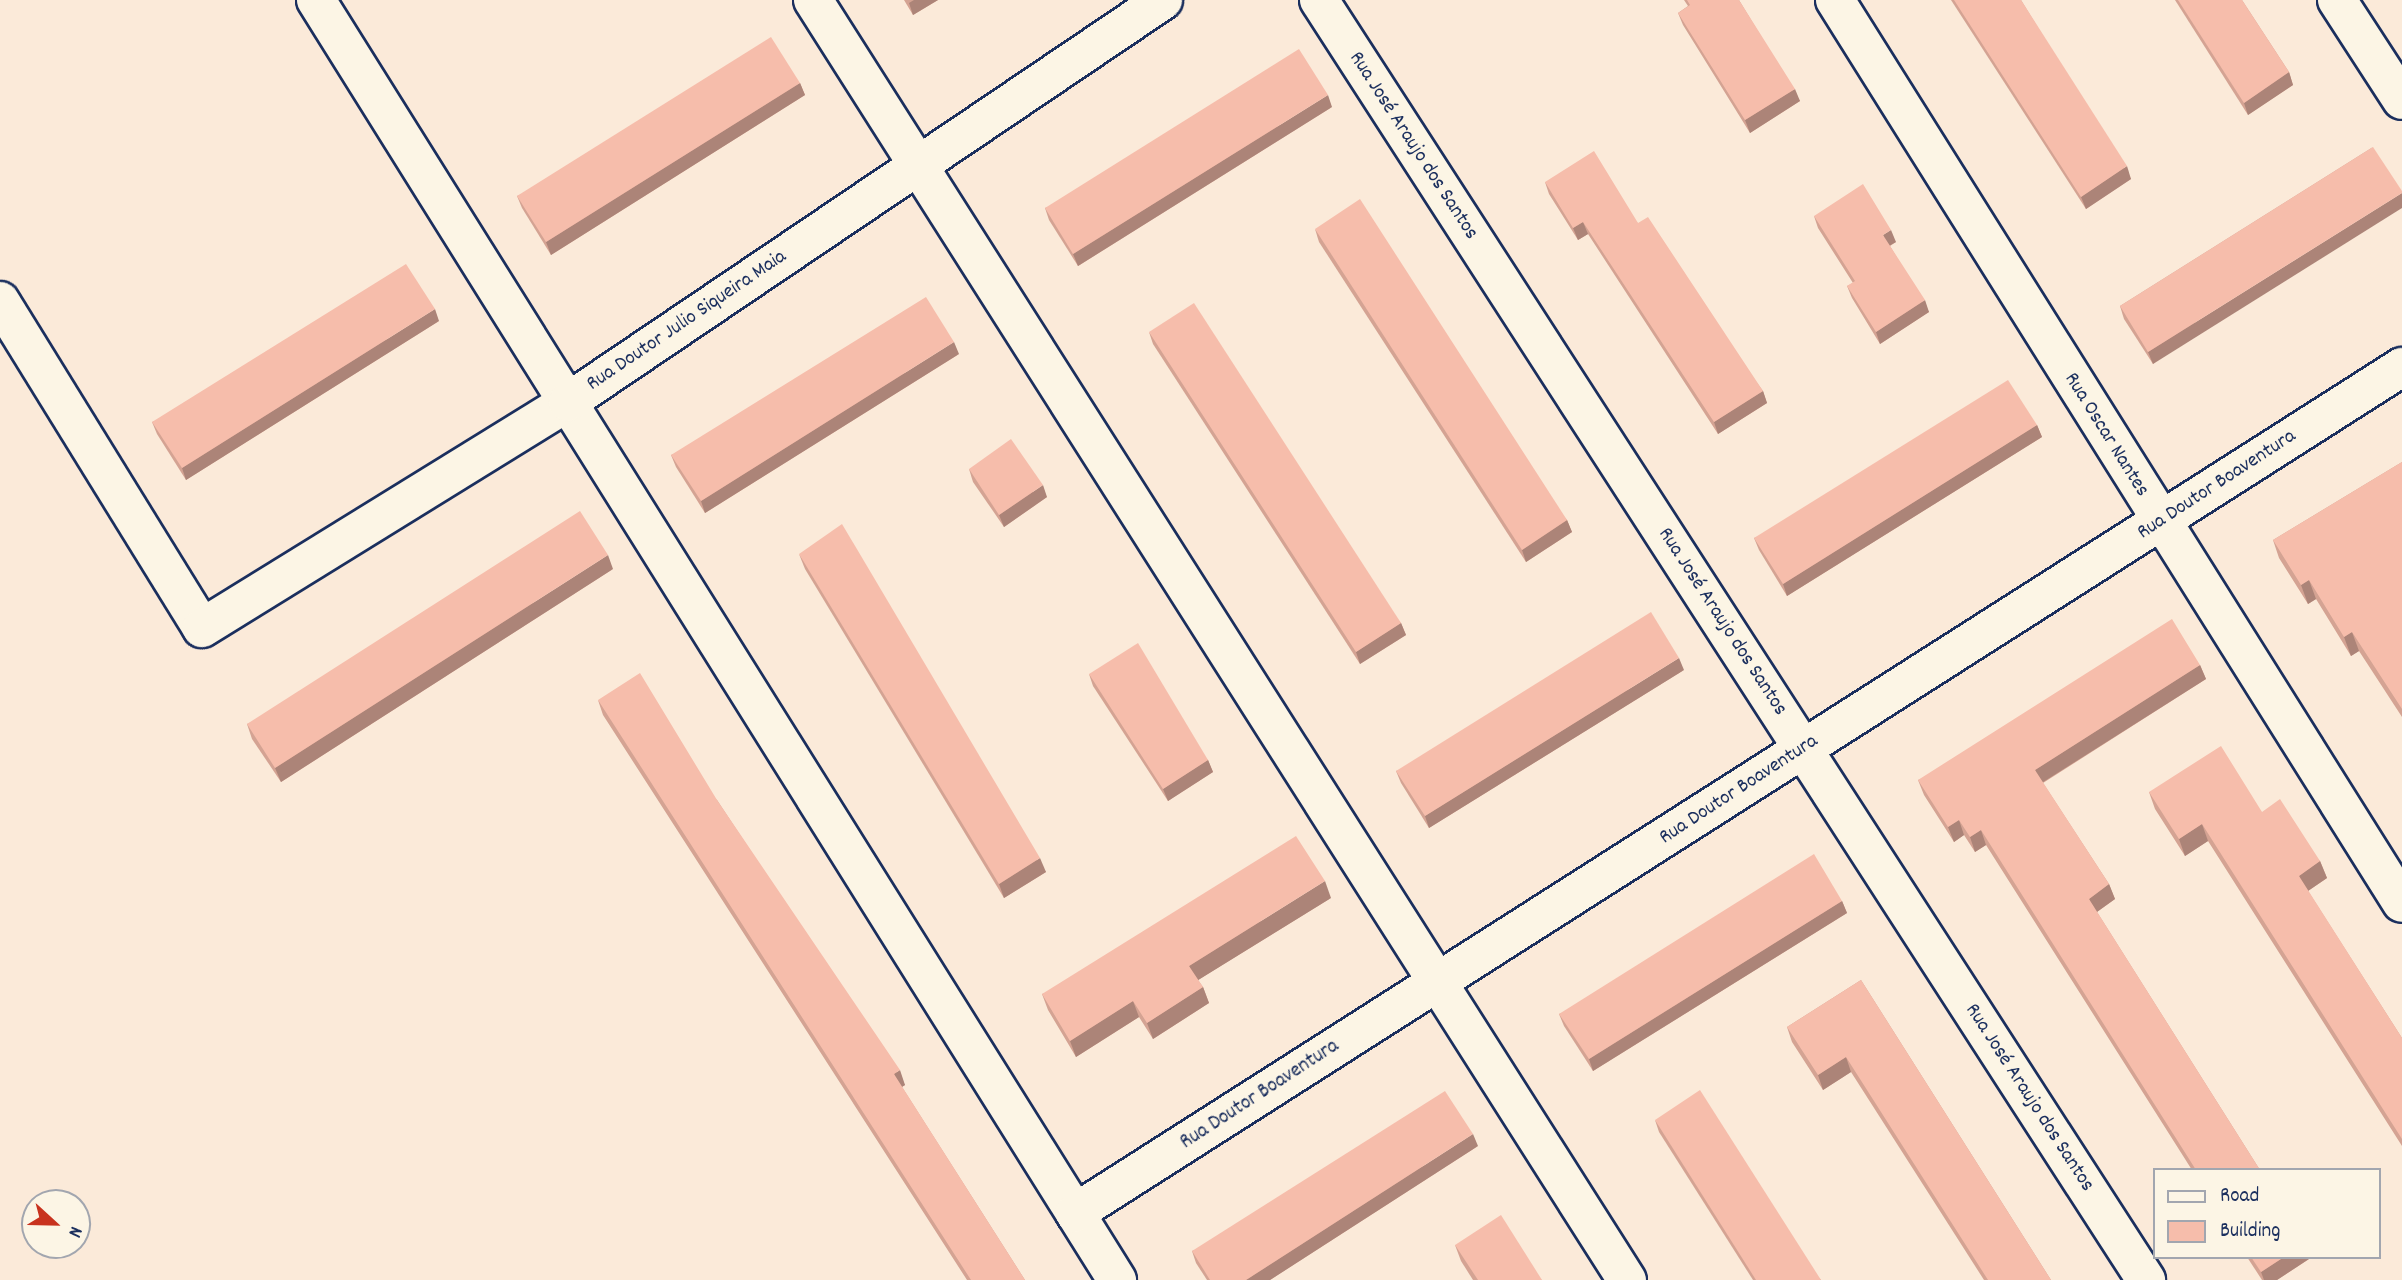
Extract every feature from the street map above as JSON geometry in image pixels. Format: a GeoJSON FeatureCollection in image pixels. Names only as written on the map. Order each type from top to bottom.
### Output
{"type":"FeatureCollection","features":[{"type":"Feature","properties":{"kind":"street"},"geometry":{"type":"LineString","coordinates":[[316,0],[1117,1280]]}},
{"type":"Feature","properties":{"kind":"street"},"geometry":{"type":"LineString","coordinates":[[813,0],[1627,1280]]}},
{"type":"Feature","properties":{"kind":"street","name":"Rua Doutor Julio Siqueira Maia"},"geometry":{"type":"LineString","coordinates":[[0,301],[202,628],[568,402],[1163,0]]}},
{"type":"Feature","properties":{"kind":"street","name":"Rua José Araujo dos Santos"},"geometry":{"type":"LineString","coordinates":[[1319,0],[2146,1280]]}},
{"type":"Feature","properties":{"kind":"street","name":"Rua Oscar Nantes"},"geometry":{"type":"LineString","coordinates":[[1835,0],[2402,904]]}},
{"type":"Feature","properties":{"kind":"street"},"geometry":{"type":"LineString","coordinates":[[2337,0],[2402,100]]}},
{"type":"Feature","properties":{"kind":"street","name":"Rua Doutor Boaventura"},"geometry":{"type":"LineString","coordinates":[[1075,1213],[2402,367]]}},
{"type":"Feature","properties":{"kind":"building"},"geometry":{"type":"Polygon","coordinates":[[[1687,0],[1739,0],[1795,89],[1745,120],[1678,13],[1690,5],[1687,0]]]}},
{"type":"Feature","properties":{"kind":"building"},"geometry":{"type":"Polygon","coordinates":[[[1954,0],[2021,0],[2127,166],[2081,197],[1954,0]]]}},
{"type":"Feature","properties":{"kind":"building"},"geometry":{"type":"Polygon","coordinates":[[[2178,0],[2242,0],[2289,72],[2244,103],[2178,0]]]}},
{"type":"Feature","properties":{"kind":"building"},"geometry":{"type":"Polygon","coordinates":[[[771,37],[800,83],[546,242],[517,196],[771,37]]]}},
{"type":"Feature","properties":{"kind":"building"},"geometry":{"type":"Polygon","coordinates":[[[1299,49],[1328,95],[1073,254],[1045,208],[1299,49]]]}},
{"type":"Feature","properties":{"kind":"building"},"geometry":{"type":"Polygon","coordinates":[[[2373,147],[2402,193],[2148,352],[2120,306],[2373,147]]]}},
{"type":"Feature","properties":{"kind":"building"},"geometry":{"type":"Polygon","coordinates":[[[1594,151],[1638,223],[1648,217],[1763,391],[1714,422],[1583,222],[1573,228],[1545,182],[1594,151]]]}},
{"type":"Feature","properties":{"kind":"building"},"geometry":{"type":"Polygon","coordinates":[[[1863,184],[1891,230],[1883,235],[1925,300],[1876,332],[1847,286],[1855,281],[1814,216],[1863,184]]]}},
{"type":"Feature","properties":{"kind":"building"},"geometry":{"type":"Polygon","coordinates":[[[1360,199],[1567,520],[1522,550],[1315,229],[1360,199]]]}},
{"type":"Feature","properties":{"kind":"building"},"geometry":{"type":"Polygon","coordinates":[[[406,264],[435,309],[182,468],[152,422],[406,264]]]}},
{"type":"Feature","properties":{"kind":"building"},"geometry":{"type":"Polygon","coordinates":[[[926,297],[954,342],[701,501],[671,455],[926,297]]]}},
{"type":"Feature","properties":{"kind":"building"},"geometry":{"type":"Polygon","coordinates":[[[1194,303],[1401,623],[1356,652],[1149,332],[1194,303]]]}},
{"type":"Feature","properties":{"kind":"building"},"geometry":{"type":"Polygon","coordinates":[[[2008,380],[2037,425],[1783,584],[1754,538],[2008,380]]]}},
{"type":"Feature","properties":{"kind":"building"},"geometry":{"type":"Polygon","coordinates":[[[1011,439],[1043,485],[999,515],[969,469],[1011,439]]]}},
{"type":"Feature","properties":{"kind":"building"},"geometry":{"type":"Polygon","coordinates":[[[2402,462],[2402,709],[2352,632],[2344,637],[2309,580],[2301,585],[2273,540],[2402,462]]]}},
{"type":"Feature","properties":{"kind":"building"},"geometry":{"type":"Polygon","coordinates":[[[580,511],[608,555],[275,768],[247,724],[580,511]]]}},
{"type":"Feature","properties":{"kind":"building"},"geometry":{"type":"Polygon","coordinates":[[[842,524],[1040,858],[999,884],[799,554],[842,524]]]}},
{"type":"Feature","properties":{"kind":"building"},"geometry":{"type":"Polygon","coordinates":[[[1651,612],[1679,658],[1425,816],[1396,771],[1651,612]]]}},
{"type":"Feature","properties":{"kind":"building"},"geometry":{"type":"Polygon","coordinates":[[[2172,619],[2200,665],[2035,770],[2109,884],[2089,899],[2259,1168],[2195,1168],[1981,830],[1970,837],[1959,820],[1948,827],[1918,780],[2172,619]]]}},
{"type":"Feature","properties":{"kind":"building"},"geometry":{"type":"Polygon","coordinates":[[[1138,643],[1208,760],[1163,789],[1089,674],[1138,643]]]}},
{"type":"Feature","properties":{"kind":"building"},"geometry":{"type":"Polygon","coordinates":[[[640,673],[717,800],[900,1070],[894,1074],[1025,1280],[971,1280],[598,700],[640,673]]]}},
{"type":"Feature","properties":{"kind":"building"},"geometry":{"type":"Polygon","coordinates":[[[2221,746],[2262,812],[2280,799],[2320,861],[2299,876],[2402,1038],[2402,1139],[2202,824],[2179,839],[2149,792],[2221,746]]]}},
{"type":"Feature","properties":{"kind":"building"},"geometry":{"type":"Polygon","coordinates":[[[1296,836],[1325,881],[1189,966],[1203,987],[1147,1023],[1133,1001],[1070,1041],[1042,994],[1296,836]]]}},
{"type":"Feature","properties":{"kind":"building"},"geometry":{"type":"Polygon","coordinates":[[[1814,854],[1842,901],[1589,1059],[1559,1014],[1814,854]]]}},
{"type":"Feature","properties":{"kind":"building"},"geometry":{"type":"Polygon","coordinates":[[[1861,980],[2051,1280],[1988,1280],[1846,1057],[1818,1075],[1787,1027],[1861,980]]]}},
{"type":"Feature","properties":{"kind":"building"},"geometry":{"type":"Polygon","coordinates":[[[1700,1090],[1821,1280],[1756,1280],[1655,1120],[1700,1090]]]}},
{"type":"Feature","properties":{"kind":"building"},"geometry":{"type":"Polygon","coordinates":[[[1445,1091],[1473,1134],[1246,1280],[1210,1280],[1192,1251],[1445,1091]]]}},
{"type":"Feature","properties":{"kind":"building"},"geometry":{"type":"Polygon","coordinates":[[[1501,1215],[1542,1280],[1478,1280],[1455,1245],[1501,1215]]]}},
{"type":"Feature","properties":{"kind":"building"},"geometry":{"type":"Polygon","coordinates":[[[2252,1259],[2281,1259],[2261,1272],[2252,1259]]]}}]}
